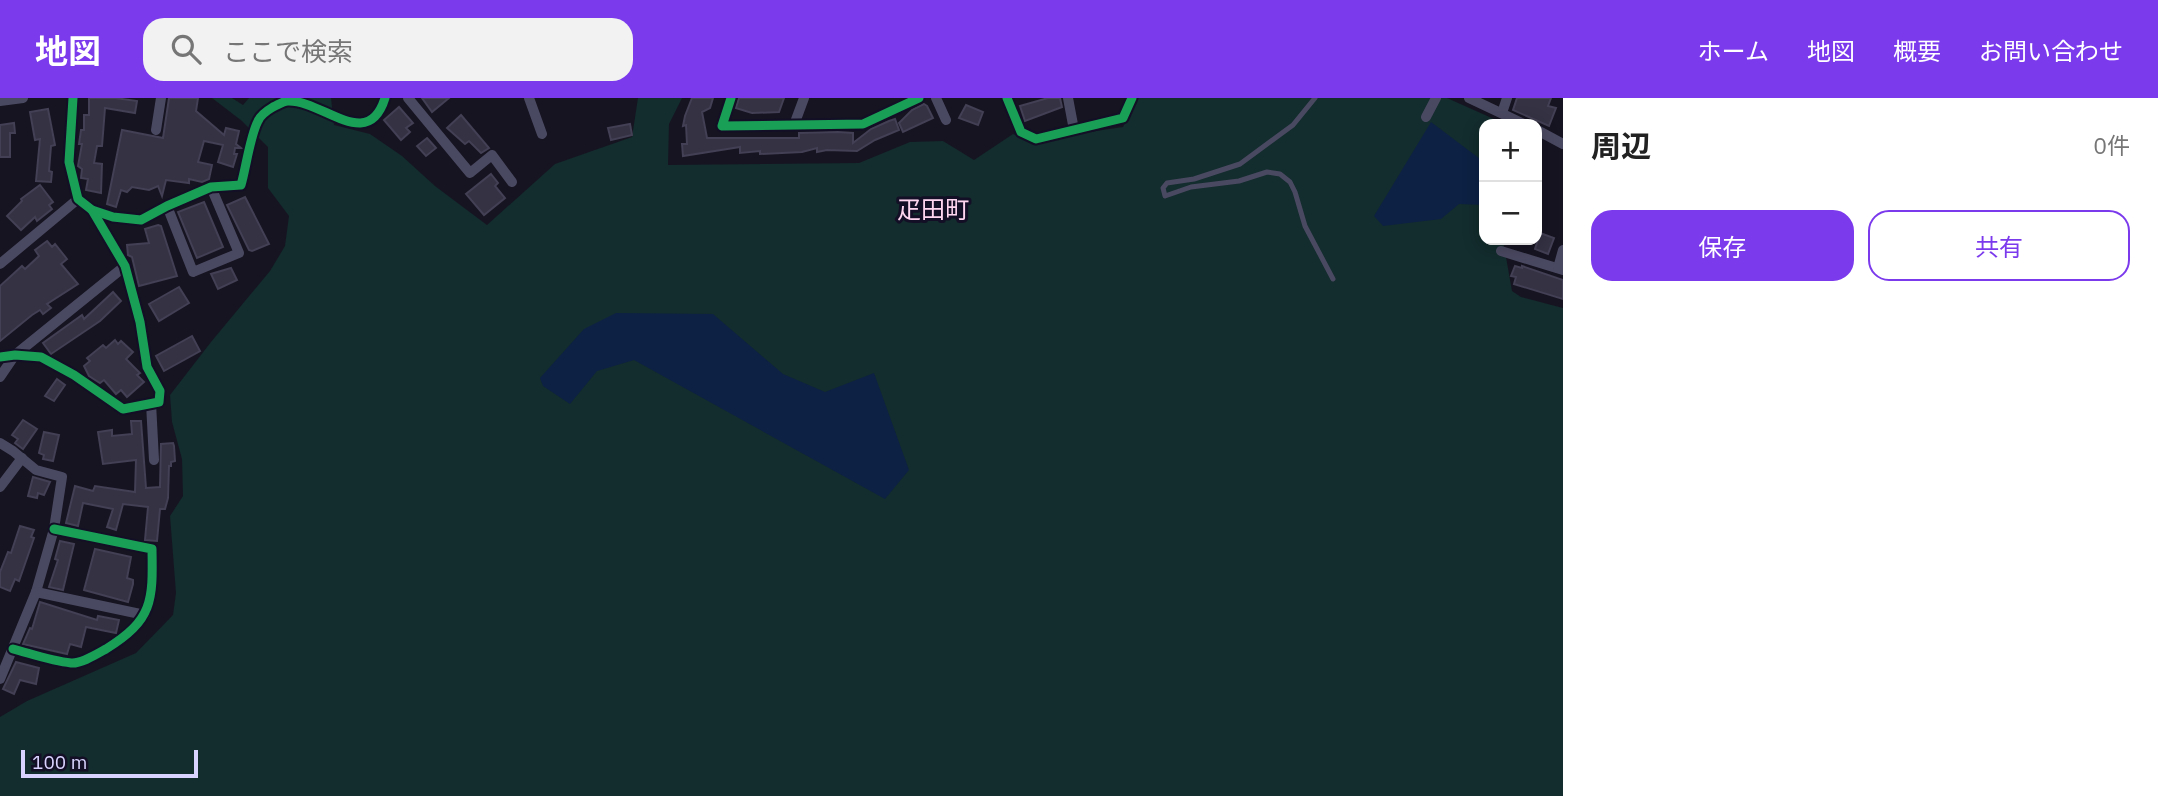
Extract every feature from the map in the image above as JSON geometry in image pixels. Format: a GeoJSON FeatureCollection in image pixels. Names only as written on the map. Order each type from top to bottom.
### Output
{"type":"FeatureCollection","features":[{"type":"Feature","properties":{"kind":"street"},"geometry":{"type":"LineString","coordinates":[[0,101],[23,98]]}},
{"type":"Feature","properties":{"kind":"street"},"geometry":{"type":"LineString","coordinates":[[73,98],[69,162],[78,199],[92,210],[113,217],[141,220],[211,187],[241,185],[258,121],[269,109],[286,101],[307,104],[354,124],[366,124],[375,117],[385,98]]}},
{"type":"Feature","properties":{"kind":"street"},"geometry":{"type":"LineString","coordinates":[[156,130],[161,98]]}},
{"type":"Feature","properties":{"kind":"street"},"geometry":{"type":"LineString","coordinates":[[408,98],[470,173],[492,155],[512,182]]}},
{"type":"Feature","properties":{"kind":"street"},"geometry":{"type":"LineString","coordinates":[[529,98],[542,134]]}},
{"type":"Feature","properties":{"kind":"street"},"geometry":{"type":"LineString","coordinates":[[731,98],[722,126],[863,124],[919,98]]}},
{"type":"Feature","properties":{"kind":"street"},"geometry":{"type":"LineString","coordinates":[[794,125],[804,98]]}},
{"type":"Feature","properties":{"kind":"street"},"geometry":{"type":"LineString","coordinates":[[936,98],[946,120]]}},
{"type":"Feature","properties":{"kind":"street"},"geometry":{"type":"LineString","coordinates":[[1007,98],[1021,132],[1036,139],[1123,118],[1132,98]]}},
{"type":"Feature","properties":{"kind":"street"},"geometry":{"type":"LineString","coordinates":[[1068,98],[1074,130]]}},
{"type":"Feature","properties":{"kind":"street"},"geometry":{"type":"LineString","coordinates":[[1426,117],[1436,98]]}},
{"type":"Feature","properties":{"kind":"street"},"geometry":{"type":"LineString","coordinates":[[1469,98],[1514,119]]}},
{"type":"Feature","properties":{"kind":"street"},"geometry":{"type":"LineString","coordinates":[[1502,113],[1507,98]]}},
{"type":"Feature","properties":{"kind":"street"},"geometry":{"type":"LineString","coordinates":[[1542,133],[1562,139]]}},
{"type":"Feature","properties":{"kind":"street"},"geometry":{"type":"LineString","coordinates":[[167,206],[193,272],[239,253],[211,187]]}},
{"type":"Feature","properties":{"kind":"street"},"geometry":{"type":"LineString","coordinates":[[0,264],[78,199]]}},
{"type":"Feature","properties":{"kind":"street"},"geometry":{"type":"LineString","coordinates":[[0,357],[41,357],[74,375],[122,409],[159,402],[160,391],[147,366],[140,322],[124,266],[92,210]]}},
{"type":"Feature","properties":{"kind":"street"},"geometry":{"type":"LineString","coordinates":[[1502,251],[1560,269],[1563,250]]}},
{"type":"Feature","properties":{"kind":"street"},"geometry":{"type":"LineString","coordinates":[[0,377],[15,355],[124,266]]}},
{"type":"Feature","properties":{"kind":"street"},"geometry":{"type":"LineString","coordinates":[[150,404],[154,460]]}},
{"type":"Feature","properties":{"kind":"street"},"geometry":{"type":"LineString","coordinates":[[0,443],[36,470],[62,477],[54,529],[36,592],[0,679]]}},
{"type":"Feature","properties":{"kind":"street"},"geometry":{"type":"LineString","coordinates":[[0,486],[22,458]]}},
{"type":"Feature","properties":{"kind":"street"},"geometry":{"type":"LineString","coordinates":[[13,649],[74,664],[124,638],[145,615],[152,590],[152,549],[54,529]]}},
{"type":"Feature","properties":{"kind":"street"},"geometry":{"type":"LineString","coordinates":[[36,592],[145,615]]}},
{"type":"Feature","properties":{"kind":"lane"},"geometry":{"type":"LineString","coordinates":[[1315,98],[1293,125],[1240,164],[1194,179],[1167,183],[1163,188],[1165,196],[1191,187],[1239,181],[1267,172],[1280,174],[1290,182],[1305,226],[1333,279]]}},
{"type":"Feature","properties":{"kind":"green space"},"geometry":{"type":"Polygon","coordinates":[[[212,98],[232,98],[243,105],[249,98],[331,98],[334,125],[370,134],[402,156],[435,186],[487,225],[555,164],[632,137],[638,98],[682,98],[669,124],[668,165],[859,163],[910,142],[943,141],[974,160],[1013,134],[1040,144],[1082,133],[1123,127],[1137,98],[1447,98],[1494,119],[1479,119],[1479,245],[1504,245],[1512,291],[1521,297],[1563,308],[1563,796],[0,796],[0,717],[27,701],[136,653],[173,615],[176,593],[170,516],[183,496],[182,459],[172,422],[170,395],[270,271],[285,246],[289,216],[268,188],[268,147],[242,121],[212,98]]]}},
{"type":"Feature","properties":{"kind":"water"},"geometry":{"type":"Polygon","coordinates":[[[1431,122],[1479,158],[1479,205],[1459,204],[1441,219],[1383,226],[1374,216],[1431,122]]]}},
{"type":"Feature","properties":{"kind":"water"},"geometry":{"type":"Polygon","coordinates":[[[616,313],[713,314],[783,374],[825,392],[874,373],[909,470],[885,499],[634,360],[597,371],[570,404],[543,386],[540,378],[584,329],[616,313]]]}},
{"type":"Feature","properties":{"kind":"building"},"geometry":{"type":"Polygon","coordinates":[[[89,98],[137,101],[135,113],[105,108],[102,146],[97,146],[94,163],[102,164],[101,193],[86,190],[88,179],[81,178],[82,169],[78,166],[82,144],[79,144],[81,130],[84,130],[84,115],[89,115],[89,98]]]}},
{"type":"Feature","properties":{"kind":"building"},"geometry":{"type":"Polygon","coordinates":[[[169,98],[198,98],[196,111],[224,135],[226,128],[239,131],[236,144],[241,148],[235,148],[234,154],[237,154],[233,167],[218,162],[223,145],[204,141],[198,162],[212,165],[209,179],[202,182],[189,179],[189,183],[166,180],[162,196],[158,186],[149,190],[132,187],[127,192],[121,190],[116,207],[107,204],[122,130],[163,138],[169,98]]]}},
{"type":"Feature","properties":{"kind":"building"},"geometry":{"type":"Polygon","coordinates":[[[422,98],[449,98],[432,112],[422,98]]]}},
{"type":"Feature","properties":{"kind":"building"},"geometry":{"type":"Polygon","coordinates":[[[692,98],[713,98],[710,108],[702,112],[707,138],[799,138],[799,133],[838,132],[853,133],[853,143],[871,129],[895,119],[899,130],[857,151],[817,152],[817,148],[802,152],[760,154],[760,151],[740,153],[740,147],[683,156],[682,144],[687,144],[686,125],[683,126],[692,98]]]}},
{"type":"Feature","properties":{"kind":"building"},"geometry":{"type":"Polygon","coordinates":[[[739,98],[784,98],[779,112],[752,113],[736,108],[739,98]]]}},
{"type":"Feature","properties":{"kind":"building"},"geometry":{"type":"Polygon","coordinates":[[[1048,98],[1060,98],[1062,107],[1025,121],[1020,106],[1048,98]]]}},
{"type":"Feature","properties":{"kind":"building"},"geometry":{"type":"Polygon","coordinates":[[[1517,98],[1551,98],[1548,106],[1556,108],[1549,126],[1542,123],[1542,119],[1533,119],[1513,110],[1517,98]]]}},
{"type":"Feature","properties":{"kind":"building"},"geometry":{"type":"Polygon","coordinates":[[[924,104],[933,118],[903,132],[899,123],[912,110],[924,104]]]}},
{"type":"Feature","properties":{"kind":"building"},"geometry":{"type":"Polygon","coordinates":[[[966,105],[983,112],[978,125],[959,118],[966,105]]]}},
{"type":"Feature","properties":{"kind":"building"},"geometry":{"type":"Polygon","coordinates":[[[399,107],[413,123],[406,128],[410,132],[401,140],[384,120],[399,107]]]}},
{"type":"Feature","properties":{"kind":"building"},"geometry":{"type":"Polygon","coordinates":[[[48,109],[55,145],[51,146],[51,182],[36,181],[40,139],[35,140],[30,112],[48,109]]]}},
{"type":"Feature","properties":{"kind":"building"},"geometry":{"type":"Polygon","coordinates":[[[461,115],[489,148],[481,153],[469,141],[465,144],[447,128],[461,115]]]}},
{"type":"Feature","properties":{"kind":"building"},"geometry":{"type":"Polygon","coordinates":[[[14,123],[15,133],[10,133],[10,157],[0,157],[0,125],[14,123]]]}},
{"type":"Feature","properties":{"kind":"building"},"geometry":{"type":"Polygon","coordinates":[[[630,124],[632,135],[611,140],[608,128],[630,124]]]}},
{"type":"Feature","properties":{"kind":"building"},"geometry":{"type":"Polygon","coordinates":[[[427,138],[436,148],[426,156],[417,146],[427,138]]]}},
{"type":"Feature","properties":{"kind":"building"},"geometry":{"type":"Polygon","coordinates":[[[491,174],[498,183],[495,186],[505,198],[484,215],[466,194],[491,174]]]}},
{"type":"Feature","properties":{"kind":"building"},"geometry":{"type":"Polygon","coordinates":[[[40,185],[53,202],[49,205],[52,209],[37,221],[35,217],[21,230],[7,216],[21,199],[40,185]]]}},
{"type":"Feature","properties":{"kind":"building"},"geometry":{"type":"Polygon","coordinates":[[[245,197],[269,244],[252,251],[249,250],[227,205],[245,197]]]}},
{"type":"Feature","properties":{"kind":"building"},"geometry":{"type":"Polygon","coordinates":[[[204,202],[223,247],[197,258],[178,212],[204,202]]]}},
{"type":"Feature","properties":{"kind":"building"},"geometry":{"type":"Polygon","coordinates":[[[161,226],[177,276],[139,286],[127,245],[149,243],[145,229],[161,226]]]}},
{"type":"Feature","properties":{"kind":"building"},"geometry":{"type":"Polygon","coordinates":[[[1542,234],[1554,238],[1548,254],[1535,249],[1536,245],[1542,245],[1542,234]]]}},
{"type":"Feature","properties":{"kind":"building"},"geometry":{"type":"Polygon","coordinates":[[[47,241],[52,247],[55,244],[67,259],[61,264],[78,284],[47,304],[51,308],[43,314],[40,310],[32,315],[0,341],[0,286],[22,266],[25,269],[39,256],[35,250],[47,241]]]}},
{"type":"Feature","properties":{"kind":"building"},"geometry":{"type":"Polygon","coordinates":[[[1515,266],[1563,280],[1563,299],[1514,284],[1516,277],[1511,276],[1515,266]]]}},
{"type":"Feature","properties":{"kind":"building"},"geometry":{"type":"Polygon","coordinates":[[[231,268],[237,280],[218,289],[211,274],[231,268]]]}},
{"type":"Feature","properties":{"kind":"building"},"geometry":{"type":"Polygon","coordinates":[[[179,287],[189,303],[159,321],[149,304],[179,287]]]}},
{"type":"Feature","properties":{"kind":"building"},"geometry":{"type":"Polygon","coordinates":[[[113,292],[121,301],[100,321],[51,354],[43,343],[82,315],[84,319],[113,292]]]}},
{"type":"Feature","properties":{"kind":"building"},"geometry":{"type":"Polygon","coordinates":[[[192,336],[200,351],[164,371],[156,356],[192,336]]]}},
{"type":"Feature","properties":{"kind":"building"},"geometry":{"type":"Polygon","coordinates":[[[115,340],[118,344],[121,341],[133,352],[126,359],[140,373],[137,375],[144,382],[127,397],[121,390],[116,394],[104,380],[100,383],[89,376],[84,366],[90,361],[87,358],[103,345],[106,348],[115,340]]]}},
{"type":"Feature","properties":{"kind":"building"},"geometry":{"type":"Polygon","coordinates":[[[57,379],[65,385],[54,401],[45,396],[57,379]]]}},
{"type":"Feature","properties":{"kind":"building"},"geometry":{"type":"Polygon","coordinates":[[[23,420],[37,429],[23,449],[15,443],[18,439],[12,435],[23,420]]]}},
{"type":"Feature","properties":{"kind":"building"},"geometry":{"type":"Polygon","coordinates":[[[131,421],[141,421],[146,488],[160,487],[161,444],[173,443],[174,446],[175,461],[169,466],[168,498],[165,509],[160,509],[157,541],[145,540],[148,507],[123,504],[116,530],[107,527],[113,509],[83,503],[78,526],[66,523],[75,486],[93,491],[95,486],[135,492],[136,460],[103,464],[98,432],[112,430],[112,436],[132,434],[131,421]]]}},
{"type":"Feature","properties":{"kind":"building"},"geometry":{"type":"Polygon","coordinates":[[[44,432],[59,435],[53,461],[43,459],[44,455],[39,453],[44,432]]]}},
{"type":"Feature","properties":{"kind":"building"},"geometry":{"type":"Polygon","coordinates":[[[33,477],[50,482],[44,495],[38,493],[37,498],[28,496],[33,477]]]}},
{"type":"Feature","properties":{"kind":"building"},"geometry":{"type":"Polygon","coordinates":[[[20,526],[34,530],[31,537],[34,538],[19,581],[15,579],[10,591],[0,587],[0,572],[8,552],[11,553],[20,526]]]}},
{"type":"Feature","properties":{"kind":"building"},"geometry":{"type":"Polygon","coordinates":[[[60,541],[74,544],[63,590],[49,587],[58,560],[55,559],[60,541]]]}},
{"type":"Feature","properties":{"kind":"building"},"geometry":{"type":"Polygon","coordinates":[[[95,549],[131,557],[127,578],[133,580],[133,584],[128,602],[84,590],[95,549]]]}},
{"type":"Feature","properties":{"kind":"building"},"geometry":{"type":"Polygon","coordinates":[[[40,602],[97,620],[98,616],[119,620],[116,633],[86,627],[81,647],[70,644],[67,654],[23,644],[30,628],[32,629],[40,602]]]}},
{"type":"Feature","properties":{"kind":"building"},"geometry":{"type":"Polygon","coordinates":[[[16,662],[39,668],[36,684],[20,680],[14,694],[3,689],[16,662]]]}},
{"type":"Feature","properties":{"kind":"cycle path"},"geometry":{"type":"LineString","coordinates":[[73,98],[69,162],[78,199],[92,210],[113,217],[141,220],[211,187],[241,185],[255,127],[260,117],[273,107],[286,101],[302,103],[356,123],[368,122],[377,114],[385,98]]}},
{"type":"Feature","properties":{"kind":"cycle path"},"geometry":{"type":"LineString","coordinates":[[731,98],[722,126],[863,124],[919,98]]}},
{"type":"Feature","properties":{"kind":"cycle path"},"geometry":{"type":"LineString","coordinates":[[1007,98],[1021,132],[1036,139],[1123,118],[1132,98]]}},
{"type":"Feature","properties":{"kind":"cycle path"},"geometry":{"type":"LineString","coordinates":[[0,357],[41,357],[74,375],[123,409],[159,402],[160,391],[147,367],[140,322],[125,266],[92,210]]}},
{"type":"Feature","properties":{"kind":"cycle path"},"geometry":{"type":"LineString","coordinates":[[13,649],[57,661],[79,662],[122,639],[147,608],[152,582],[152,549],[54,529]]}},
{"type":"Feature","properties":{"kind":"district","name":"疋田町"},"geometry":{"type":"Point","coordinates":[933,209]}}]}
